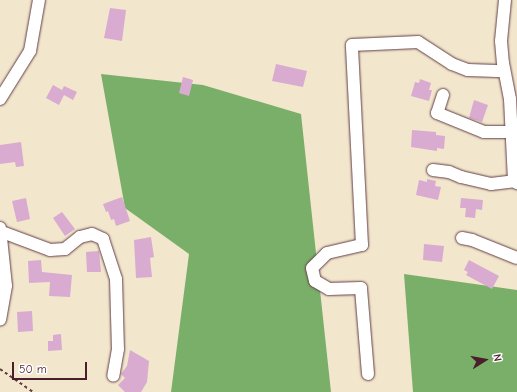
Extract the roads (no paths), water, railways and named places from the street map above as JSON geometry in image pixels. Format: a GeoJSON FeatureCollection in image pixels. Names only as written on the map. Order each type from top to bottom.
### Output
{"type":"FeatureCollection","features":[{"type":"Feature","properties":{"kind":"street"},"geometry":{"type":"LineString","coordinates":[[0,99],[30,51],[39,0]]}},
{"type":"Feature","properties":{"kind":"street"},"geometry":{"type":"LineString","coordinates":[[433,170],[449,172],[461,177],[491,184],[516,182],[514,132],[510,98],[504,71],[501,41],[505,0]]}},
{"type":"Feature","properties":{"kind":"street"},"geometry":{"type":"LineString","coordinates":[[368,374],[361,288],[329,289],[315,281],[312,268],[327,252],[362,246],[352,45],[418,42],[452,64],[468,70],[504,71]]}},
{"type":"Feature","properties":{"kind":"street"},"geometry":{"type":"LineString","coordinates":[[443,96],[437,112],[484,132],[499,134],[514,132]]}},
{"type":"Feature","properties":{"kind":"street"},"geometry":{"type":"LineString","coordinates":[[0,319],[6,286],[1,230],[50,250],[65,249],[80,237],[92,234],[104,239],[116,279],[118,349],[113,376]]}},
{"type":"Feature","properties":{"kind":"street"},"geometry":{"type":"LineString","coordinates":[[462,238],[472,240],[517,258]]}}]}
